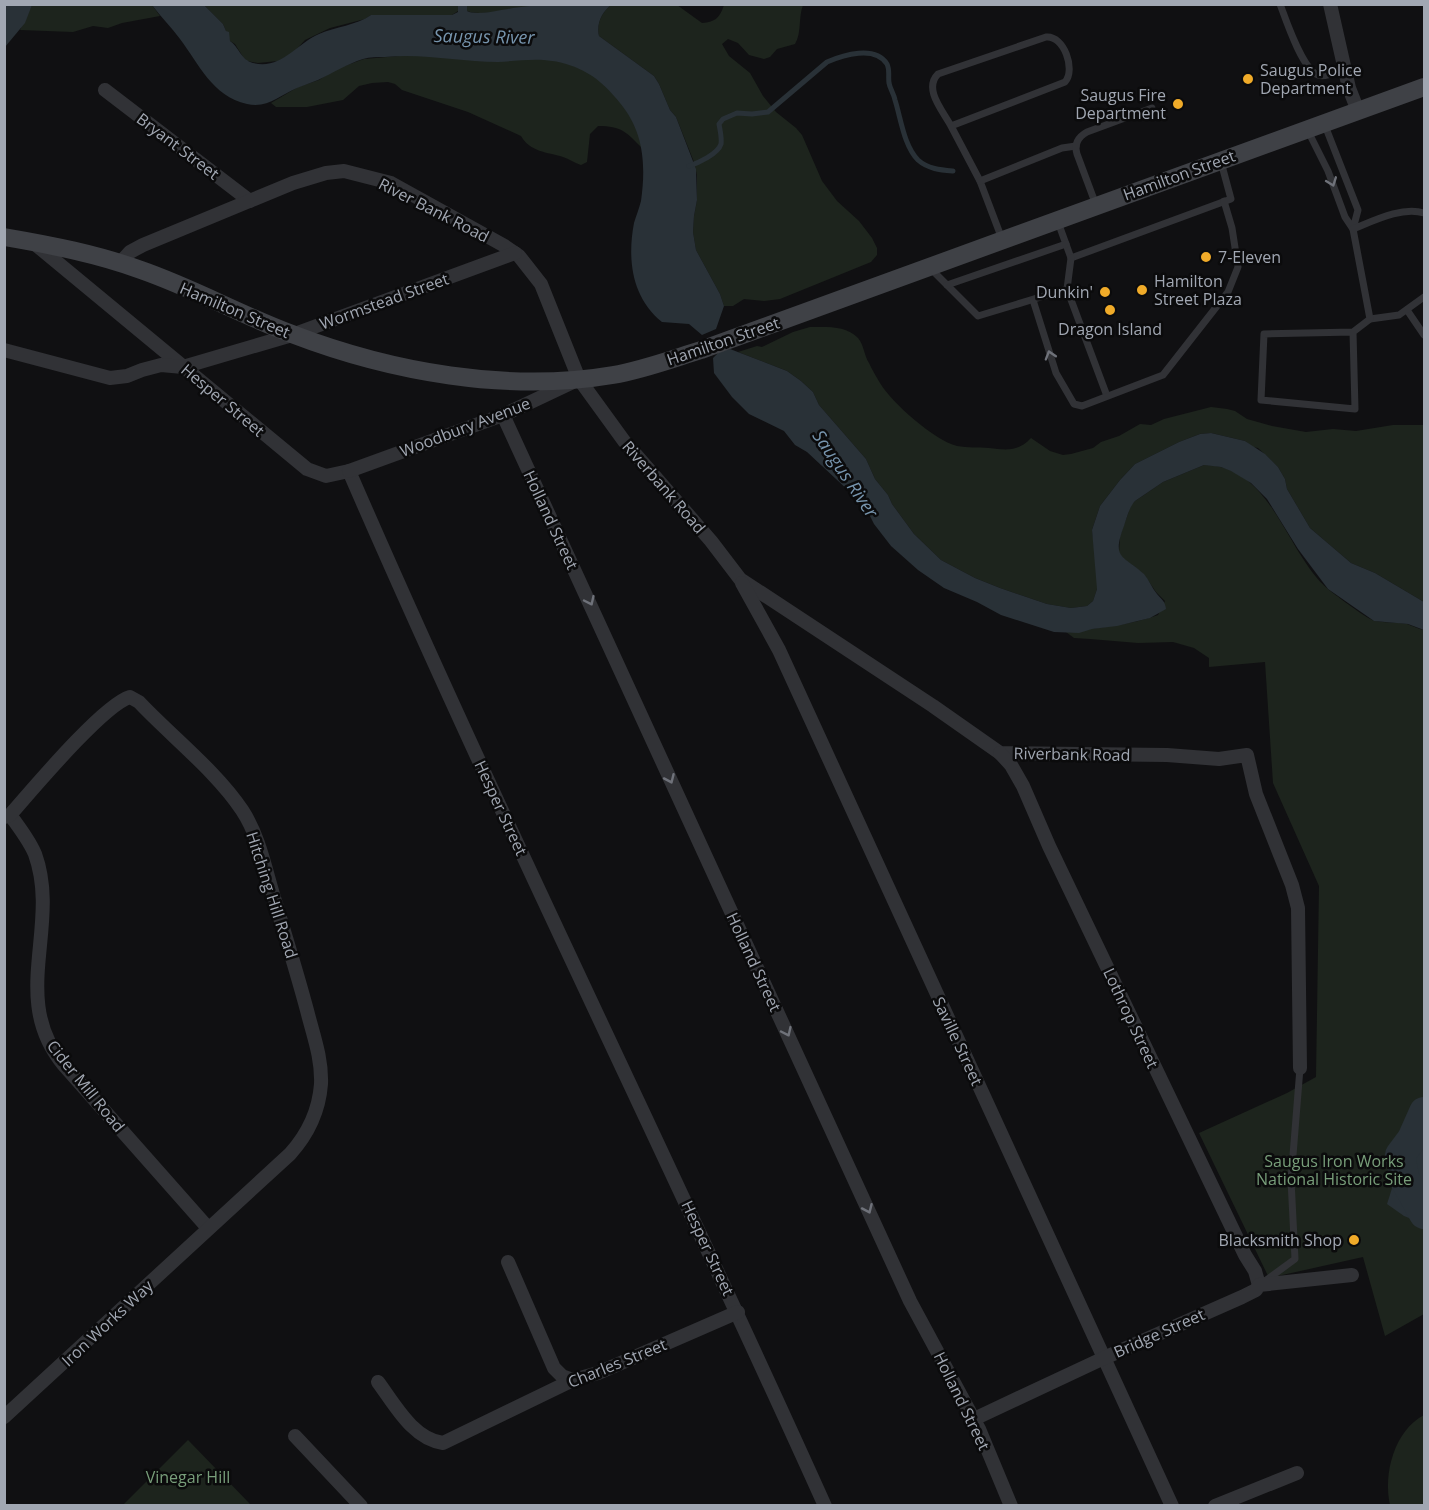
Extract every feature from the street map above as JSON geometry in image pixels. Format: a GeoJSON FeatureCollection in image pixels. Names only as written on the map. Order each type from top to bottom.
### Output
{"type":"FeatureCollection","features":[{"type":"Feature","properties":{"kind":"main road","name":"Hamilton Street"},"geometry":{"type":"LineString","coordinates":[[4,237],[120,263],[166,280],[292,335],[373,360],[421,371],[470,378],[579,379],[616,374],[700,350],[1425,87]]}},
{"type":"Feature","properties":{"kind":"street"},"geometry":{"type":"LineString","coordinates":[[1330,4],[1358,111]]}},
{"type":"Feature","properties":{"kind":"street","name":"Bryant Street"},"geometry":{"type":"LineString","coordinates":[[105,90],[250,201]]}},
{"type":"Feature","properties":{"kind":"street","name":"River Bank Road"},"geometry":{"type":"LineString","coordinates":[[120,263],[130,252],[143,245],[293,183],[326,173],[344,171],[391,183],[514,253],[541,284],[579,379]]}},
{"type":"Feature","properties":{"kind":"street","name":"Hesper Street"},"geometry":{"type":"LineString","coordinates":[[33,242],[307,469],[326,476],[349,471],[494,795],[738,1312],[825,1506]]}},
{"type":"Feature","properties":{"kind":"street","name":"Wormstead Street"},"geometry":{"type":"LineString","coordinates":[[4,350],[110,378],[127,376],[162,365],[183,368],[292,335],[514,253]]}},
{"type":"Feature","properties":{"kind":"street","name":"Woodbury Avenue"},"geometry":{"type":"LineString","coordinates":[[349,471],[503,415],[579,379]]}},
{"type":"Feature","properties":{"kind":"street","name":"Riverbank Road"},"geometry":{"type":"LineString","coordinates":[[579,379],[624,441],[711,541],[740,579],[1000,753],[1167,755],[1219,759],[1247,755],[1256,794],[1292,885],[1298,908],[1300,1068]]}},
{"type":"Feature","properties":{"kind":"street","name":"Holland Street"},"geometry":{"type":"LineString","coordinates":[[503,415],[910,1301],[974,1419],[1011,1506]]}},
{"type":"Feature","properties":{"kind":"street","name":"Saville Street"},"geometry":{"type":"LineString","coordinates":[[740,579],[779,650],[1172,1506]]}},
{"type":"Feature","properties":{"kind":"street","name":"Hitching Hill Road"},"geometry":{"type":"LineString","coordinates":[[7,816],[99,718],[122,699],[130,697],[139,702],[222,784],[243,811],[255,836],[307,1011],[319,1055],[321,1087],[313,1118],[297,1146],[208,1228]]}},
{"type":"Feature","properties":{"kind":"street","name":"Lothrop Street"},"geometry":{"type":"LineString","coordinates":[[1000,753],[1011,765],[1023,786],[1049,846],[1156,1071],[1245,1255],[1255,1271],[1259,1286]]}},
{"type":"Feature","properties":{"kind":"street","name":"Cider Mill Road"},"geometry":{"type":"LineString","coordinates":[[7,816],[31,845],[42,882],[43,903],[37,1002],[40,1021],[47,1040],[63,1064],[208,1228]]}},
{"type":"Feature","properties":{"kind":"street","name":"Iron Works Way"},"geometry":{"type":"LineString","coordinates":[[4,1417],[208,1228]]}},
{"type":"Feature","properties":{"kind":"street"},"geometry":{"type":"LineString","coordinates":[[508,1262],[551,1361],[562,1376],[573,1380]]}},
{"type":"Feature","properties":{"kind":"street","name":"Bridge Street"},"geometry":{"type":"LineString","coordinates":[[974,1419],[1242,1297],[1259,1286],[1352,1275]]}},
{"type":"Feature","properties":{"kind":"street","name":"Charles Street"},"geometry":{"type":"LineString","coordinates":[[378,1382],[411,1427],[433,1442],[443,1443],[573,1380],[598,1373],[738,1312]]}},
{"type":"Feature","properties":{"kind":"street"},"geometry":{"type":"LineString","coordinates":[[295,1436],[361,1506]]}},
{"type":"Feature","properties":{"kind":"street"},"geometry":{"type":"LineString","coordinates":[[1215,1506],[1297,1473]]}},
{"type":"Feature","properties":{"kind":"lane"},"geometry":{"type":"LineString","coordinates":[[1280,4],[1296,45],[1314,73],[1325,76],[1345,68]]}},
{"type":"Feature","properties":{"kind":"lane"},"geometry":{"type":"LineString","coordinates":[[951,126],[1065,82],[1071,70],[1060,42],[1054,37],[1046,37],[938,74],[933,80],[932,90],[980,181],[1002,239]]}},
{"type":"Feature","properties":{"kind":"lane"},"geometry":{"type":"LineString","coordinates":[[1096,205],[1077,154],[1078,139],[1087,132],[1152,108]]}},
{"type":"Feature","properties":{"kind":"lane"},"geometry":{"type":"LineString","coordinates":[[1324,123],[1358,210],[1353,229]]}},
{"type":"Feature","properties":{"kind":"lane"},"geometry":{"type":"LineString","coordinates":[[1307,129],[1328,171],[1345,217],[1353,229],[1370,319]]}},
{"type":"Feature","properties":{"kind":"lane"},"geometry":{"type":"LineString","coordinates":[[980,181],[1062,148],[1076,146]]}},
{"type":"Feature","properties":{"kind":"lane"},"geometry":{"type":"LineString","coordinates":[[1071,258],[1231,199],[1221,160]]}},
{"type":"Feature","properties":{"kind":"lane"},"geometry":{"type":"LineString","coordinates":[[1033,300],[1056,373],[1074,404],[1082,406],[1163,375],[1228,292],[1238,267],[1232,228],[1224,201]]}},
{"type":"Feature","properties":{"kind":"lane"},"geometry":{"type":"LineString","coordinates":[[1353,229],[1403,212],[1425,213]]}},
{"type":"Feature","properties":{"kind":"lane"},"geometry":{"type":"LineString","coordinates":[[1057,220],[1071,258],[1066,289],[1107,396]]}},
{"type":"Feature","properties":{"kind":"lane"},"geometry":{"type":"LineString","coordinates":[[947,285],[1066,244]]}},
{"type":"Feature","properties":{"kind":"lane"},"geometry":{"type":"LineString","coordinates":[[928,267],[978,316],[1066,289]]}},
{"type":"Feature","properties":{"kind":"lane"},"geometry":{"type":"LineString","coordinates":[[1353,332],[1355,409],[1261,400],[1264,334],[1353,332],[1370,319],[1399,315],[1425,297]]}},
{"type":"Feature","properties":{"kind":"lane"},"geometry":{"type":"LineString","coordinates":[[1407,310],[1425,334]]}},
{"type":"Feature","properties":{"kind":"lane"},"geometry":{"type":"LineString","coordinates":[[1259,1286],[1295,1259],[1291,1180],[1300,1068]]}},
{"type":"Feature","properties":{"kind":"green space"},"geometry":{"type":"Polygon","coordinates":[[[458,4],[458,11],[452,15],[371,15],[365,19],[330,28],[305,40],[293,53],[278,61],[258,63],[247,61],[243,57],[235,44],[230,41],[223,24],[204,5],[458,4]]]}},
{"type":"Feature","properties":{"kind":"green space"},"geometry":{"type":"Polygon","coordinates":[[[32,5],[152,5],[160,16],[108,28],[93,26],[73,32],[20,30],[32,5]]]}},
{"type":"Feature","properties":{"kind":"green space"},"geometry":{"type":"Polygon","coordinates":[[[467,5],[540,5],[473,13],[467,11],[467,5]]]}},
{"type":"Feature","properties":{"kind":"green space"},"geometry":{"type":"Polygon","coordinates":[[[611,5],[677,5],[702,23],[717,18],[724,5],[803,5],[795,44],[777,49],[770,57],[764,59],[749,55],[738,43],[728,39],[722,44],[729,56],[750,73],[763,96],[776,112],[802,135],[822,181],[837,201],[859,221],[872,238],[877,248],[877,255],[871,262],[780,299],[764,301],[744,299],[733,306],[724,306],[696,250],[693,232],[697,175],[694,162],[676,117],[670,110],[654,76],[599,36],[600,19],[611,5]]]}},
{"type":"Feature","properties":{"kind":"green space"},"geometry":{"type":"Polygon","coordinates":[[[410,55],[569,56],[619,96],[638,131],[642,148],[623,131],[613,127],[598,126],[590,134],[587,162],[581,165],[534,148],[521,136],[468,112],[402,90],[388,82],[359,86],[343,100],[307,107],[276,107],[271,103],[298,87],[319,80],[336,69],[364,59],[410,55]]]}},
{"type":"Feature","properties":{"kind":"green space"},"geometry":{"type":"Polygon","coordinates":[[[810,327],[836,328],[848,331],[858,338],[880,383],[894,400],[926,429],[957,446],[1012,449],[1021,446],[1031,438],[1050,451],[1063,455],[1071,454],[1093,448],[1140,424],[1151,425],[1164,419],[1211,407],[1235,411],[1247,419],[1272,426],[1306,432],[1333,429],[1356,431],[1393,425],[1424,425],[1424,602],[1375,573],[1351,563],[1310,528],[1287,489],[1285,479],[1278,467],[1258,448],[1245,441],[1211,433],[1200,434],[1179,442],[1135,464],[1100,506],[1092,530],[1097,589],[1093,601],[1087,606],[1071,608],[1047,604],[975,578],[941,560],[914,534],[875,479],[866,459],[819,405],[813,392],[787,371],[738,352],[757,346],[762,347],[793,332],[810,327]]]}},
{"type":"Feature","properties":{"kind":"green space","name":"Saugus Iron Works National Historic Site"},"geometry":{"type":"Polygon","coordinates":[[[1204,465],[1227,469],[1246,480],[1262,495],[1314,574],[1338,597],[1375,621],[1407,624],[1424,630],[1424,1314],[1385,1336],[1363,1257],[1269,1278],[1199,1133],[1287,1093],[1316,1077],[1319,886],[1273,783],[1265,662],[1209,667],[1209,658],[1194,648],[1173,642],[1138,643],[1074,638],[1066,632],[1144,620],[1158,615],[1165,601],[1145,576],[1123,560],[1119,552],[1120,536],[1131,505],[1135,501],[1163,482],[1204,465]]]}},
{"type":"Feature","properties":{"kind":"green space"},"geometry":{"type":"Polygon","coordinates":[[[1424,1415],[1424,1505],[1390,1505],[1388,1480],[1393,1454],[1405,1431],[1424,1415]]]}},
{"type":"Feature","properties":{"kind":"green space","name":"Vinegar Hill"},"geometry":{"type":"Polygon","coordinates":[[[188,1440],[251,1505],[123,1505],[188,1440]]]}},
{"type":"Feature","properties":{"kind":"water"},"geometry":{"type":"Polygon","coordinates":[[[5,4],[32,5],[25,23],[5,47],[5,4]]]}},
{"type":"Feature","properties":{"kind":"water"},"geometry":{"type":"Polygon","coordinates":[[[458,4],[467,5],[467,11],[476,13],[537,5],[611,5],[600,19],[599,36],[654,76],[670,110],[676,117],[696,169],[697,200],[693,232],[696,250],[724,306],[716,329],[702,335],[689,324],[662,322],[644,302],[634,277],[631,251],[634,223],[643,188],[643,162],[639,137],[620,103],[605,86],[587,73],[565,64],[546,60],[498,62],[414,56],[371,57],[351,63],[267,103],[247,104],[235,100],[215,87],[152,5],[204,5],[223,24],[229,32],[230,41],[246,59],[253,63],[263,64],[280,60],[319,34],[371,15],[452,15],[458,12],[458,4]]]}},
{"type":"Feature","properties":{"kind":"water"},"geometry":{"type":"Polygon","coordinates":[[[730,349],[787,371],[813,392],[819,405],[866,459],[875,479],[914,534],[941,560],[975,578],[1047,604],[1071,608],[1087,606],[1093,601],[1097,589],[1092,530],[1100,506],[1135,464],[1179,442],[1200,434],[1211,433],[1245,441],[1265,454],[1278,467],[1285,479],[1287,489],[1310,528],[1351,563],[1375,573],[1424,602],[1424,630],[1408,624],[1374,621],[1328,589],[1298,549],[1267,499],[1251,483],[1221,467],[1204,465],[1163,482],[1135,501],[1128,513],[1120,537],[1119,551],[1122,556],[1144,574],[1164,602],[1166,609],[1150,618],[1079,633],[1054,632],[1001,615],[944,588],[918,570],[891,546],[874,524],[865,506],[807,452],[795,445],[784,431],[749,414],[732,397],[714,373],[713,358],[719,352],[730,349]]]}},
{"type":"Feature","properties":{"kind":"water"},"geometry":{"type":"Polygon","coordinates":[[[1424,1100],[1424,1224],[1404,1216],[1387,1204],[1410,1132],[1424,1100]]]}},
{"type":"Feature","properties":{"kind":"waterway"},"geometry":{"type":"LineString","coordinates":[[689,166],[707,158],[719,148],[721,144],[719,124],[723,119],[737,113],[768,112],[827,62],[858,53],[867,53],[882,58],[887,64],[890,85],[906,140],[913,154],[930,167],[953,171]]}},
{"type":"Feature","properties":{"kind":"waterway","name":"Saugus River"},"geometry":{"type":"LineString","coordinates":[[1424,1112],[1412,1139],[1400,1155],[1405,1180],[1424,1214]]}},
{"type":"Feature","properties":{"kind":"place","name":"Saugus Police Department"},"geometry":{"type":"Point","coordinates":[1248,79]}},
{"type":"Feature","properties":{"kind":"place","name":"Saugus Fire Department"},"geometry":{"type":"Point","coordinates":[1178,104]}},
{"type":"Feature","properties":{"kind":"place","name":"7-Eleven"},"geometry":{"type":"Point","coordinates":[1206,257]}},
{"type":"Feature","properties":{"kind":"place","name":"Hamilton Street Plaza"},"geometry":{"type":"Point","coordinates":[1142,290]}},
{"type":"Feature","properties":{"kind":"place","name":"Dunkin'"},"geometry":{"type":"Point","coordinates":[1105,292]}},
{"type":"Feature","properties":{"kind":"place","name":"Dragon Island"},"geometry":{"type":"Point","coordinates":[1110,310]}},
{"type":"Feature","properties":{"kind":"place","name":"Blacksmith Shop"},"geometry":{"type":"Point","coordinates":[1354,1240]}}]}
